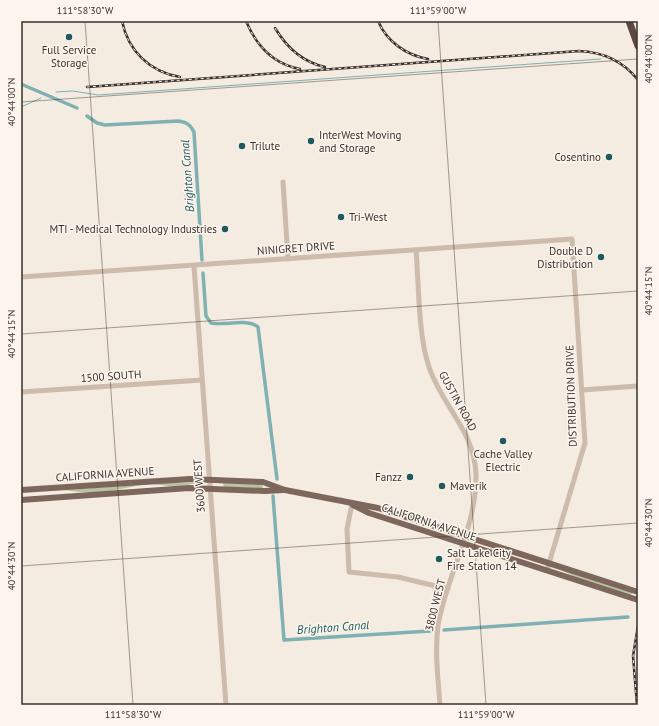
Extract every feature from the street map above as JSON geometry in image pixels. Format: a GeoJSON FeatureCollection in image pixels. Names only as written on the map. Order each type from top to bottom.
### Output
{"type":"FeatureCollection","features":[{"type":"Feature","properties":{"kind":"highway"},"geometry":{"type":"LineString","coordinates":[[629,21],[638,46]]}},
{"type":"Feature","properties":{"kind":"main road","name":"CALIFORNIA AVENUE"},"geometry":{"type":"LineString","coordinates":[[21,490],[147,481],[208,479],[263,482],[285,490],[384,510],[638,592]]}},
{"type":"Feature","properties":{"kind":"main road"},"geometry":{"type":"LineString","coordinates":[[147,481],[147,490]]}},
{"type":"Feature","properties":{"kind":"main road"},"geometry":{"type":"LineString","coordinates":[[60,488],[61,497]]}},
{"type":"Feature","properties":{"kind":"main road","name":"CALIFORNIA AVENUE"},"geometry":{"type":"LineString","coordinates":[[21,500],[147,490],[209,488],[265,491],[285,490]]}},
{"type":"Feature","properties":{"kind":"main road","name":"CALIFORNIA AVENUE"},"geometry":{"type":"LineString","coordinates":[[352,504],[369,513],[638,600]]}},
{"type":"Feature","properties":{"kind":"street"},"geometry":{"type":"LineString","coordinates":[[283,182],[288,259]]}},
{"type":"Feature","properties":{"kind":"street","name":"NINIGRET DRIVE"},"geometry":{"type":"LineString","coordinates":[[21,277],[572,239]]}},
{"type":"Feature","properties":{"kind":"street","name":"DISTRIBUTION DRIVE"},"geometry":{"type":"LineString","coordinates":[[547,570],[585,447],[572,239]]}},
{"type":"Feature","properties":{"kind":"street","name":"GUSTIN ROAD"},"geometry":{"type":"LineString","coordinates":[[416,250],[423,341],[426,359],[438,388],[465,431],[474,462],[475,495],[465,536]]}},
{"type":"Feature","properties":{"kind":"street","name":"3600 WEST"},"geometry":{"type":"LineString","coordinates":[[194,266],[208,479],[226,705]]}},
{"type":"Feature","properties":{"kind":"street","name":"1500 SOUTH"},"geometry":{"type":"LineString","coordinates":[[21,392],[202,380]]}},
{"type":"Feature","properties":{"kind":"street"},"geometry":{"type":"LineString","coordinates":[[582,390],[638,386]]}},
{"type":"Feature","properties":{"kind":"street"},"geometry":{"type":"LineString","coordinates":[[352,504],[347,529],[349,572],[398,577],[448,589]]}},
{"type":"Feature","properties":{"kind":"street","name":"3800 WEST"},"geometry":{"type":"LineString","coordinates":[[440,705],[436,658],[437,635],[441,613],[465,536]]}},
{"type":"Feature","properties":{"kind":"green space"},"geometry":{"type":"Polygon","coordinates":[[[222,481],[263,485],[262,489],[224,487],[222,481]]]}},
{"type":"Feature","properties":{"kind":"green space"},"geometry":{"type":"Polygon","coordinates":[[[173,482],[198,483],[176,487],[152,484],[173,482]]]}},
{"type":"Feature","properties":{"kind":"green space"},"geometry":{"type":"Polygon","coordinates":[[[140,485],[103,492],[65,490],[140,485]]]}},
{"type":"Feature","properties":{"kind":"green space"},"geometry":{"type":"Polygon","coordinates":[[[558,569],[632,593],[631,595],[578,578],[558,569]]]}},
{"type":"Feature","properties":{"kind":"waterway"},"geometry":{"type":"LineString","coordinates":[[56,92],[73,91],[98,95],[601,59]]}},
{"type":"Feature","properties":{"kind":"waterway","name":"Brighton Canal"},"geometry":{"type":"LineString","coordinates":[[21,84],[77,108]]}},
{"type":"Feature","properties":{"kind":"waterway"},"geometry":{"type":"LineString","coordinates":[[21,107],[41,98]]}},
{"type":"Feature","properties":{"kind":"waterway","name":"Brighton Canal"},"geometry":{"type":"LineString","coordinates":[[87,116],[97,123],[105,125],[178,121],[186,123],[191,127],[194,132],[202,260]]}},
{"type":"Feature","properties":{"kind":"waterway","name":"Brighton Canal"},"geometry":{"type":"LineString","coordinates":[[203,273],[206,316],[211,323],[248,323],[254,324],[258,327],[277,479]]}},
{"type":"Feature","properties":{"kind":"waterway","name":"Brighton Canal"},"geometry":{"type":"LineString","coordinates":[[273,496],[284,640],[430,631]]}},
{"type":"Feature","properties":{"kind":"waterway","name":"Brighton Canal"},"geometry":{"type":"LineString","coordinates":[[444,630],[628,617]]}},
{"type":"Feature","properties":{"kind":"railway"},"geometry":{"type":"LineString","coordinates":[[122,21],[129,42],[142,58],[159,70],[180,77]]}},
{"type":"Feature","properties":{"kind":"railway"},"geometry":{"type":"LineString","coordinates":[[246,21],[255,38],[267,52],[282,63],[300,69]]}},
{"type":"Feature","properties":{"kind":"railway"},"geometry":{"type":"LineString","coordinates":[[378,21],[387,35],[398,46],[405,51],[428,59]]}},
{"type":"Feature","properties":{"kind":"railway"},"geometry":{"type":"LineString","coordinates":[[275,28],[290,48],[302,58],[325,67]]}},
{"type":"Feature","properties":{"kind":"railway"},"geometry":{"type":"LineString","coordinates":[[87,87],[579,51],[596,53],[612,59],[626,68],[638,80]]}},
{"type":"Feature","properties":{"kind":"railway"},"geometry":{"type":"LineString","coordinates":[[637,705],[633,656],[638,626]]}},
{"type":"Feature","properties":{"kind":"place","name":"Full Service Storage"},"geometry":{"type":"Point","coordinates":[69,37]}},
{"type":"Feature","properties":{"kind":"place","name":"InterWest Moving and Storage"},"geometry":{"type":"Point","coordinates":[311,141]}},
{"type":"Feature","properties":{"kind":"place","name":"Trilute"},"geometry":{"type":"Point","coordinates":[242,146]}},
{"type":"Feature","properties":{"kind":"place","name":"Cosentino"},"geometry":{"type":"Point","coordinates":[609,157]}},
{"type":"Feature","properties":{"kind":"place","name":"Tri-West"},"geometry":{"type":"Point","coordinates":[341,217]}},
{"type":"Feature","properties":{"kind":"place","name":"MTI - Medical Technology Industries"},"geometry":{"type":"Point","coordinates":[225,229]}},
{"type":"Feature","properties":{"kind":"place","name":"Double D Distribution"},"geometry":{"type":"Point","coordinates":[601,257]}},
{"type":"Feature","properties":{"kind":"place","name":"Cache Valley Electric"},"geometry":{"type":"Point","coordinates":[503,441]}},
{"type":"Feature","properties":{"kind":"place","name":"Fanzz"},"geometry":{"type":"Point","coordinates":[410,477]}},
{"type":"Feature","properties":{"kind":"place","name":"Maverik"},"geometry":{"type":"Point","coordinates":[442,486]}},
{"type":"Feature","properties":{"kind":"place","name":"Salt Lake City Fire Station 14"},"geometry":{"type":"Point","coordinates":[439,559]}}]}
